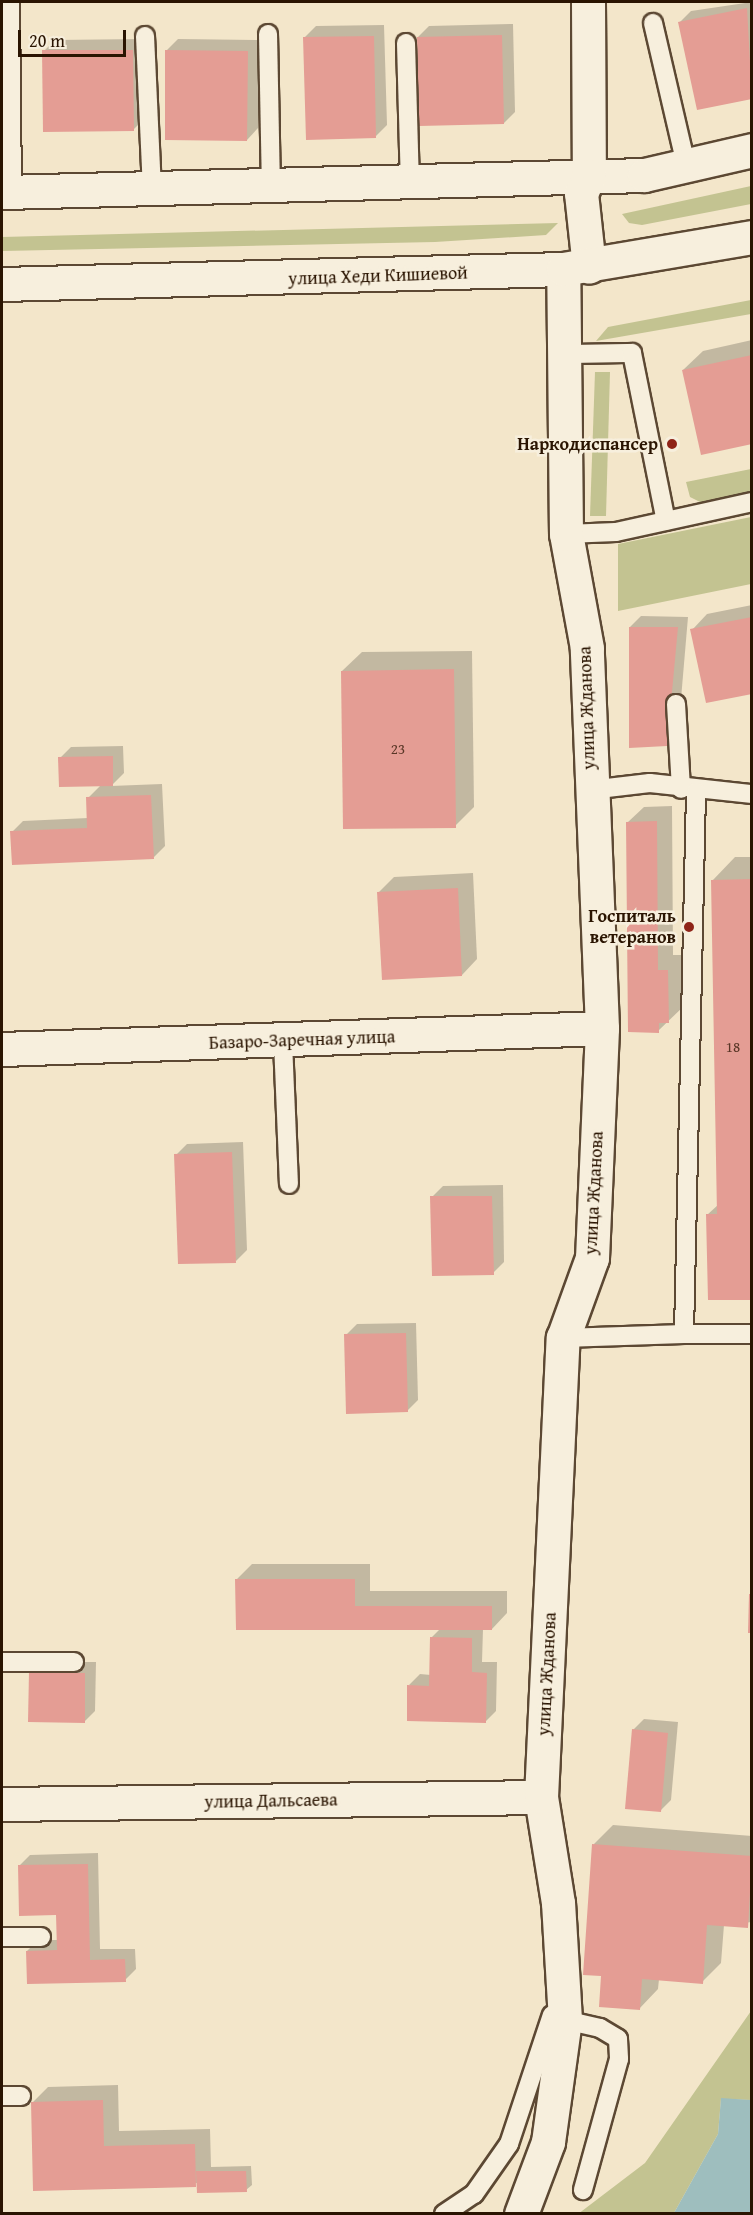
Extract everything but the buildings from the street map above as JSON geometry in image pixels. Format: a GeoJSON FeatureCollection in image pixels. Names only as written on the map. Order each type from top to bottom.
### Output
{"type":"FeatureCollection","features":[{"type":"Feature","properties":{"kind":"street"},"geometry":{"type":"LineString","coordinates":[[2,2],[4,192],[410,185],[644,175],[752,150]]}},
{"type":"Feature","properties":{"kind":"street","name":"улица Жданова"},"geometry":{"type":"LineString","coordinates":[[521,2214],[548,2142],[565,2020],[563,1979],[541,1797],[563,1338],[592,1258],[602,1028],[590,790],[587,648],[566,534],[566,354],[576,268],[581,193],[590,176],[588,2]]}},
{"type":"Feature","properties":{"kind":"street","name":"улица Хеди Кишиевой"},"geometry":{"type":"LineString","coordinates":[[2,284],[576,268],[752,237]]}},
{"type":"Feature","properties":{"kind":"street","name":"Базаро-Заречная улица"},"geometry":{"type":"LineString","coordinates":[[2,1048],[283,1042],[602,1028]]}},
{"type":"Feature","properties":{"kind":"street","name":"улица Дальсаева"},"geometry":{"type":"LineString","coordinates":[[2,1804],[541,1797]]}},
{"type":"Feature","properties":{"kind":"lane"},"geometry":{"type":"LineString","coordinates":[[653,23],[686,165]]}},
{"type":"Feature","properties":{"kind":"lane"},"geometry":{"type":"LineString","coordinates":[[268,34],[271,188]]}},
{"type":"Feature","properties":{"kind":"lane"},"geometry":{"type":"LineString","coordinates":[[145,36],[152,189]]}},
{"type":"Feature","properties":{"kind":"lane"},"geometry":{"type":"LineString","coordinates":[[406,43],[410,185]]}},
{"type":"Feature","properties":{"kind":"lane"},"geometry":{"type":"LineString","coordinates":[[566,354],[632,353],[666,521]]}},
{"type":"Feature","properties":{"kind":"lane"},"geometry":{"type":"LineString","coordinates":[[566,534],[616,532],[752,502]]}},
{"type":"Feature","properties":{"kind":"lane"},"geometry":{"type":"LineString","coordinates":[[676,704],[689,790],[684,1334]]}},
{"type":"Feature","properties":{"kind":"lane"},"geometry":{"type":"LineString","coordinates":[[590,790],[646,783],[689,790],[752,794]]}},
{"type":"Feature","properties":{"kind":"lane"},"geometry":{"type":"LineString","coordinates":[[283,1042],[290,1184]]}},
{"type":"Feature","properties":{"kind":"lane"},"geometry":{"type":"LineString","coordinates":[[563,1338],[752,1334]]}},
{"type":"Feature","properties":{"kind":"lane"},"geometry":{"type":"LineString","coordinates":[[2,1662],[74,1662]]}},
{"type":"Feature","properties":{"kind":"lane"},"geometry":{"type":"LineString","coordinates":[[2,1937],[41,1936]]}},
{"type":"Feature","properties":{"kind":"lane"},"geometry":{"type":"LineString","coordinates":[[444,2214],[474,2194],[508,2144],[563,1979]]}},
{"type":"Feature","properties":{"kind":"lane"},"geometry":{"type":"LineString","coordinates":[[565,2020],[600,2028],[618,2039],[619,2059],[583,2190]]}},
{"type":"Feature","properties":{"kind":"lane"},"geometry":{"type":"LineString","coordinates":[[2,2096],[21,2096]]}},
{"type":"Feature","properties":{"kind":"green space"},"geometry":{"type":"Polygon","coordinates":[[[751,186],[751,204],[642,225],[629,223],[622,214],[751,186]]]}},
{"type":"Feature","properties":{"kind":"green space"},"geometry":{"type":"Polygon","coordinates":[[[558,223],[546,235],[435,242],[2,251],[2,237],[558,223]]]}},
{"type":"Feature","properties":{"kind":"green space"},"geometry":{"type":"Polygon","coordinates":[[[751,300],[751,314],[596,341],[608,327],[751,300]]]}},
{"type":"Feature","properties":{"kind":"green space"},"geometry":{"type":"Polygon","coordinates":[[[595,372],[610,372],[606,516],[590,516],[595,372]]]}},
{"type":"Feature","properties":{"kind":"green space"},"geometry":{"type":"Polygon","coordinates":[[[751,469],[751,492],[702,503],[690,497],[686,482],[751,469]]]}},
{"type":"Feature","properties":{"kind":"green space"},"geometry":{"type":"Polygon","coordinates":[[[751,517],[751,584],[618,611],[618,544],[751,517]]]}},
{"type":"Feature","properties":{"kind":"green space"},"geometry":{"type":"Polygon","coordinates":[[[751,2011],[751,2100],[721,2099],[718,2134],[674,2213],[578,2214],[645,2163],[751,2011]]]}},
{"type":"Feature","properties":{"kind":"water"},"geometry":{"type":"Polygon","coordinates":[[[721,2098],[751,2100],[751,2213],[674,2213],[718,2134],[721,2098]]]}},
{"type":"Feature","properties":{"kind":"place","name":"Наркодиспансер"},"geometry":{"type":"Point","coordinates":[672,444]}},
{"type":"Feature","properties":{"kind":"place","name":"Госпиталь ветеранов"},"geometry":{"type":"Point","coordinates":[689,927]}}]}
